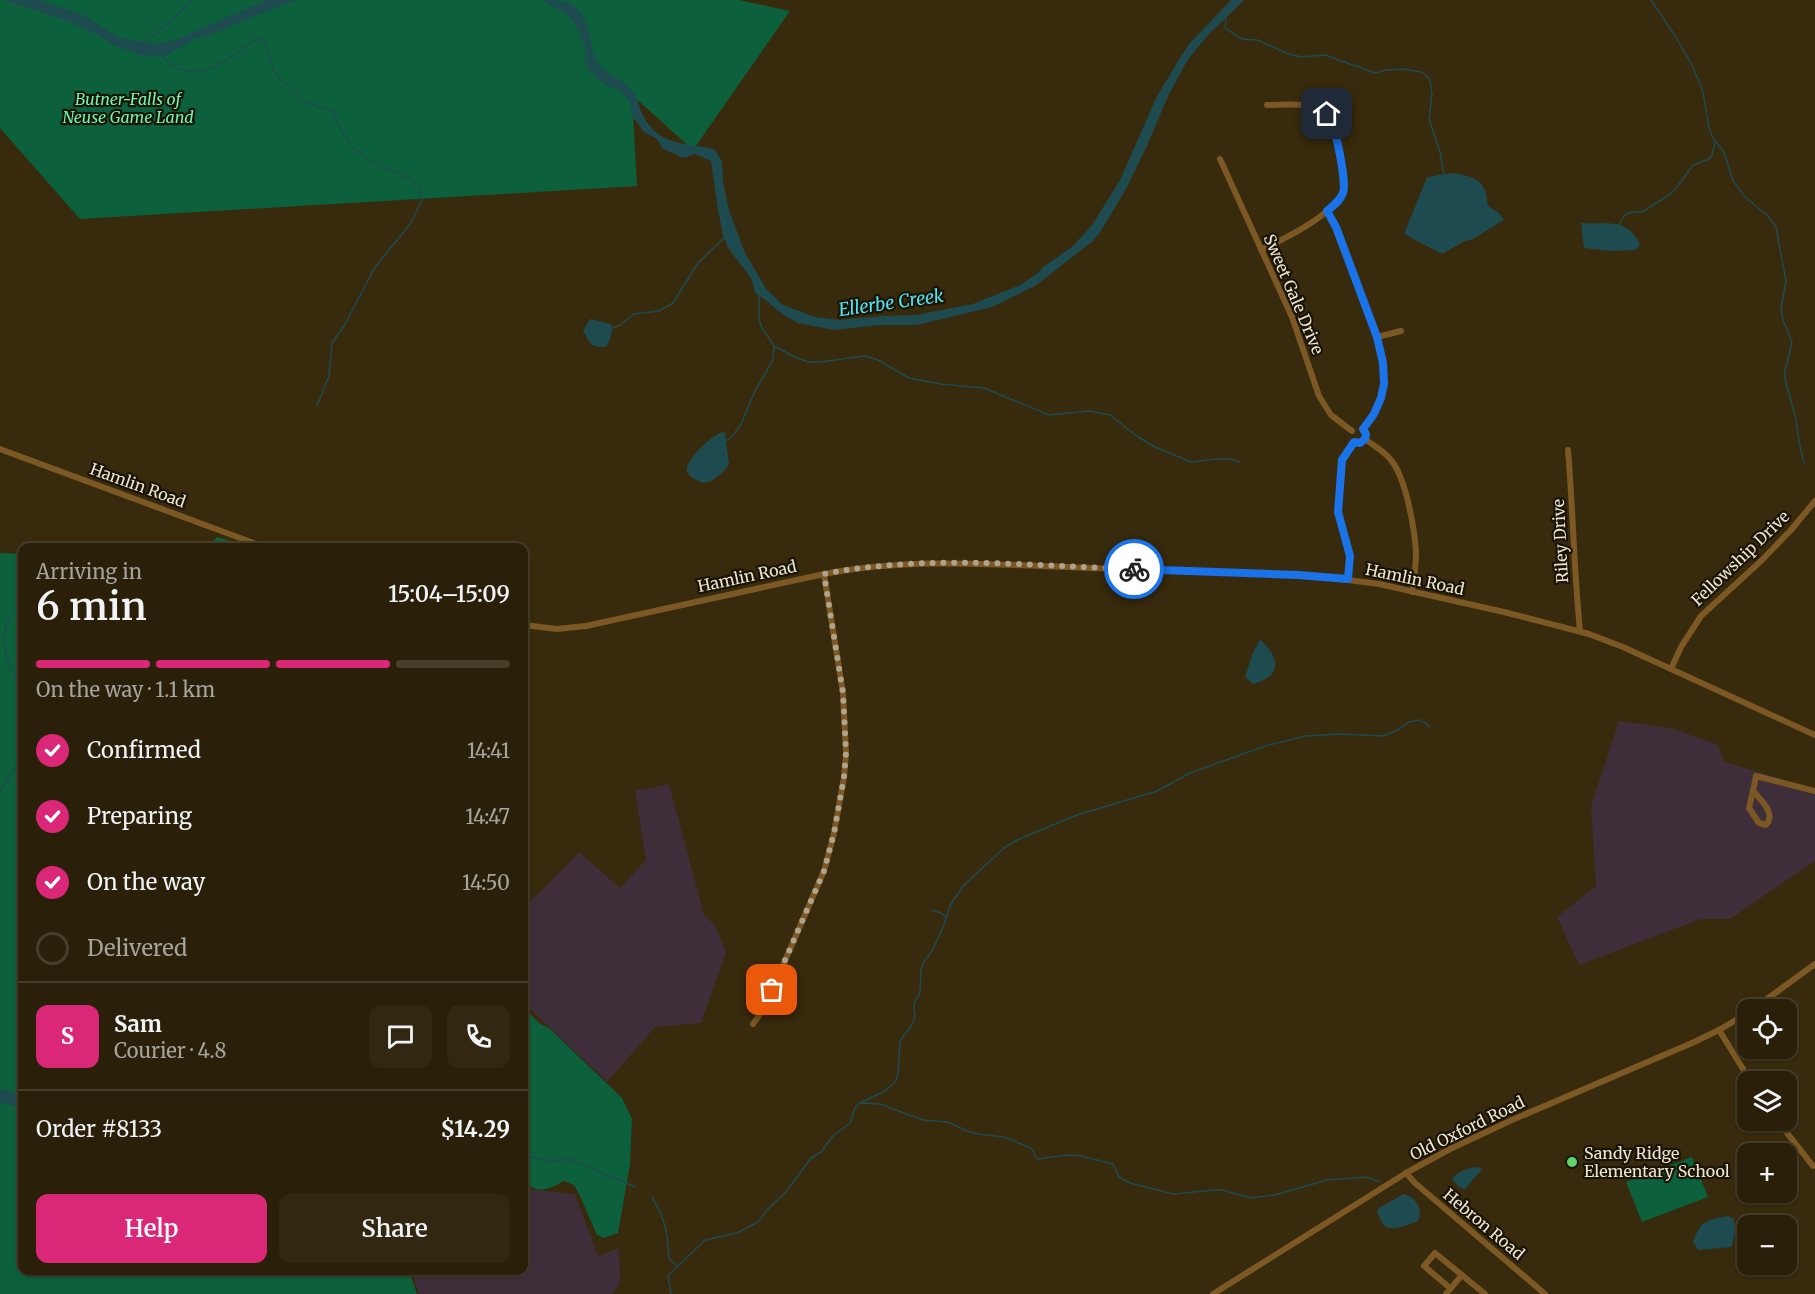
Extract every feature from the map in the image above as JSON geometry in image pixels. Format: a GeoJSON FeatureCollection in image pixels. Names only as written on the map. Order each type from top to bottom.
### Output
{"type":"FeatureCollection","features":[{"type":"Feature","properties":{"kind":"street"},"geometry":{"type":"LineString","coordinates":[[1261,250],[1295,233],[1327,211],[1341,197],[1345,185],[1331,117],[1307,105],[1267,105]]}},
{"type":"Feature","properties":{"kind":"street","name":"Sweet Gale Drive"},"geometry":{"type":"LineString","coordinates":[[1220,159],[1292,317],[1323,404],[1331,415],[1352,431]]}},
{"type":"Feature","properties":{"kind":"street"},"geometry":{"type":"LineString","coordinates":[[1327,211],[1336,227],[1377,337],[1383,363],[1384,384],[1378,406],[1363,429]]}},
{"type":"Feature","properties":{"kind":"street"},"geometry":{"type":"LineString","coordinates":[[1377,337],[1401,331]]}},
{"type":"Feature","properties":{"kind":"street"},"geometry":{"type":"LineString","coordinates":[[1357,427],[1363,429],[1366,434],[1365,439],[1360,443],[1354,442],[1351,437],[1352,431],[1357,427]]}},
{"type":"Feature","properties":{"kind":"street"},"geometry":{"type":"LineString","coordinates":[[1365,439],[1392,460],[1403,483],[1415,547],[1416,565],[1412,592]]}},
{"type":"Feature","properties":{"kind":"street"},"geometry":{"type":"LineString","coordinates":[[1348,579],[1350,556],[1338,512],[1342,460],[1354,442]]}},
{"type":"Feature","properties":{"kind":"street","name":"Hamlin Road"},"geometry":{"type":"LineString","coordinates":[[0,449],[254,543]]}},
{"type":"Feature","properties":{"kind":"street","name":"Riley Drive"},"geometry":{"type":"LineString","coordinates":[[1568,450],[1580,632]]}},
{"type":"Feature","properties":{"kind":"street","name":"Fellowship Drive"},"geometry":{"type":"LineString","coordinates":[[1671,669],[1681,647],[1701,616],[1761,561],[1815,501]]}},
{"type":"Feature","properties":{"kind":"street","name":"Hamlin Road"},"geometry":{"type":"LineString","coordinates":[[528,625],[557,629],[595,624],[870,566],[935,563],[1348,579],[1580,632],[1611,642],[1815,735]]}},
{"type":"Feature","properties":{"kind":"street"},"geometry":{"type":"LineString","coordinates":[[753,1024],[764,1010],[824,871],[834,833],[844,777],[846,753],[843,693],[824,574]]}},
{"type":"Feature","properties":{"kind":"street"},"geometry":{"type":"LineString","coordinates":[[1753,791],[1771,817],[1766,825],[1759,823],[1749,808],[1756,776],[1815,791]]}},
{"type":"Feature","properties":{"kind":"street"},"geometry":{"type":"LineString","coordinates":[[1767,999],[1815,964]]}},
{"type":"Feature","properties":{"kind":"street","name":"Old Oxford Road"},"geometry":{"type":"LineString","coordinates":[[1213,1294],[1406,1173],[1471,1138],[1719,1030],[1737,1019]]}},
{"type":"Feature","properties":{"kind":"street"},"geometry":{"type":"LineString","coordinates":[[1719,1030],[1744,1071]]}},
{"type":"Feature","properties":{"kind":"street"},"geometry":{"type":"LineString","coordinates":[[1786,1131],[1813,1166]]}},
{"type":"Feature","properties":{"kind":"street","name":"Hebron Road"},"geometry":{"type":"LineString","coordinates":[[1406,1173],[1545,1294]]}},
{"type":"Feature","properties":{"kind":"street"},"geometry":{"type":"LineString","coordinates":[[1462,1275],[1448,1291],[1424,1266],[1435,1252],[1485,1294]]}},
{"type":"Feature","properties":{"kind":"shaded area"},"geometry":{"type":"Polygon","coordinates":[[[1619,721],[1671,728],[1718,745],[1724,762],[1815,789],[1815,861],[1730,919],[1701,919],[1579,965],[1557,917],[1596,886],[1591,806],[1619,721]]]}},
{"type":"Feature","properties":{"kind":"shaded area"},"geometry":{"type":"Polygon","coordinates":[[[669,784],[704,915],[715,925],[726,952],[701,1023],[655,1027],[607,1082],[528,1007],[528,904],[579,852],[620,888],[646,860],[635,791],[669,784]]]}},
{"type":"Feature","properties":{"kind":"shaded area"},"geometry":{"type":"Polygon","coordinates":[[[528,1189],[575,1194],[598,1256],[619,1248],[620,1284],[612,1294],[419,1294],[412,1275],[528,1275],[528,1189]]]}},
{"type":"Feature","properties":{"kind":"green space","name":"Butner-Falls of Neuse Game Land"},"geometry":{"type":"Polygon","coordinates":[[[0,0],[739,0],[790,11],[693,150],[632,95],[637,186],[80,219],[0,128],[0,0]]]}},
{"type":"Feature","properties":{"kind":"green space"},"geometry":{"type":"Polygon","coordinates":[[[217,537],[237,543],[212,543],[217,537]]]}},
{"type":"Feature","properties":{"kind":"green space"},"geometry":{"type":"Polygon","coordinates":[[[0,553],[18,554],[18,1275],[410,1275],[417,1294],[0,1294],[0,553]]]}},
{"type":"Feature","properties":{"kind":"green space"},"geometry":{"type":"Polygon","coordinates":[[[528,1012],[540,1024],[549,1028],[622,1098],[632,1119],[630,1164],[618,1233],[604,1238],[597,1235],[574,1185],[564,1181],[544,1190],[528,1185],[528,1012]]]}},
{"type":"Feature","properties":{"kind":"green space"},"geometry":{"type":"Polygon","coordinates":[[[1692,1157],[1708,1197],[1642,1222],[1626,1182],[1692,1157]]]}},
{"type":"Feature","properties":{"kind":"water"},"geometry":{"type":"Polygon","coordinates":[[[4,0],[40,0],[83,15],[120,38],[154,44],[178,39],[266,0],[297,0],[208,36],[196,38],[167,55],[145,56],[115,46],[100,36],[67,21],[4,0]]]}},
{"type":"Feature","properties":{"kind":"water"},"geometry":{"type":"Polygon","coordinates":[[[543,0],[564,2],[576,7],[587,25],[593,52],[600,66],[632,90],[643,115],[655,131],[671,140],[715,150],[722,161],[723,182],[729,210],[745,253],[765,287],[781,304],[815,317],[839,320],[916,315],[973,304],[1020,285],[1072,247],[1092,225],[1120,180],[1157,96],[1189,44],[1231,0],[1244,0],[1207,36],[1187,61],[1169,94],[1126,189],[1093,241],[1035,286],[992,307],[917,325],[879,325],[834,330],[798,323],[785,316],[755,292],[751,278],[728,248],[723,235],[711,161],[695,154],[683,158],[662,148],[657,139],[644,132],[632,116],[630,103],[626,97],[618,89],[599,80],[589,70],[585,60],[585,46],[577,27],[569,16],[543,0]]]}},
{"type":"Feature","properties":{"kind":"water"},"geometry":{"type":"Polygon","coordinates":[[[1452,173],[1479,181],[1485,190],[1488,206],[1499,213],[1504,220],[1442,254],[1404,234],[1427,177],[1452,173]]]}},
{"type":"Feature","properties":{"kind":"water"},"geometry":{"type":"Polygon","coordinates":[[[1581,223],[1612,224],[1625,227],[1636,237],[1639,245],[1636,250],[1610,251],[1584,248],[1581,223]]]}},
{"type":"Feature","properties":{"kind":"water"},"geometry":{"type":"Polygon","coordinates":[[[590,319],[611,324],[611,336],[606,347],[594,345],[583,331],[590,319]]]}},
{"type":"Feature","properties":{"kind":"water"},"geometry":{"type":"Polygon","coordinates":[[[722,432],[725,433],[729,465],[714,479],[702,483],[689,475],[687,471],[690,460],[700,448],[722,432]]]}},
{"type":"Feature","properties":{"kind":"water"},"geometry":{"type":"Polygon","coordinates":[[[1260,639],[1272,653],[1275,666],[1270,676],[1253,684],[1245,677],[1260,639]]]}},
{"type":"Feature","properties":{"kind":"water"},"geometry":{"type":"Polygon","coordinates":[[[0,1089],[18,1093],[18,1106],[0,1103],[0,1089]]]}},
{"type":"Feature","properties":{"kind":"water"},"geometry":{"type":"Polygon","coordinates":[[[1478,1167],[1482,1169],[1464,1189],[1452,1179],[1463,1170],[1478,1167]]]}},
{"type":"Feature","properties":{"kind":"water"},"geometry":{"type":"Polygon","coordinates":[[[1404,1194],[1418,1204],[1420,1217],[1418,1221],[1401,1227],[1387,1227],[1377,1212],[1379,1208],[1404,1194]]]}},
{"type":"Feature","properties":{"kind":"water"},"geometry":{"type":"Polygon","coordinates":[[[1728,1216],[1734,1219],[1735,1231],[1732,1247],[1698,1250],[1693,1242],[1702,1225],[1709,1220],[1728,1216]]]}},
{"type":"Feature","properties":{"kind":"waterway"},"geometry":{"type":"LineString","coordinates":[[144,44],[191,0]]}},
{"type":"Feature","properties":{"kind":"waterway"},"geometry":{"type":"LineString","coordinates":[[1651,0],[1693,67],[1703,92],[1709,128],[1713,138],[1724,152],[1733,181],[1746,198],[1767,215],[1776,227],[1786,281],[1781,309],[1792,342],[1785,379],[1796,419],[1804,463]]}},
{"type":"Feature","properties":{"kind":"waterway"},"geometry":{"type":"LineString","coordinates":[[1226,19],[1225,28],[1242,39],[1257,40],[1289,54],[1301,57],[1325,55],[1375,73],[1404,69],[1421,72],[1427,76],[1430,80],[1432,95],[1429,119],[1440,152],[1444,175]]}},
{"type":"Feature","properties":{"kind":"waterway"},"geometry":{"type":"LineString","coordinates":[[161,55],[175,67],[186,71],[197,71],[218,65],[260,38],[266,45],[273,69],[280,79],[306,103],[332,111],[346,137],[357,151],[419,185],[422,199],[411,223],[375,267],[344,326],[332,343],[329,376],[317,406]]}},
{"type":"Feature","properties":{"kind":"waterway"},"geometry":{"type":"LineString","coordinates":[[1619,225],[1624,216],[1631,212],[1642,212],[1669,195],[1693,165],[1709,159],[1715,142]]}},
{"type":"Feature","properties":{"kind":"waterway"},"geometry":{"type":"LineString","coordinates":[[612,328],[634,314],[659,311],[673,303],[698,263],[724,238]]}},
{"type":"Feature","properties":{"kind":"waterway"},"geometry":{"type":"LineString","coordinates":[[759,295],[759,319],[774,346],[808,362],[865,356],[878,360],[909,378],[984,388],[1049,415],[1089,411],[1110,415],[1155,447],[1191,462],[1215,459],[1231,459],[1240,462]]}},
{"type":"Feature","properties":{"kind":"waterway"},"geometry":{"type":"LineString","coordinates":[[725,442],[740,426],[755,391],[773,360],[774,347]]}},
{"type":"Feature","properties":{"kind":"waterway"},"geometry":{"type":"LineString","coordinates":[[14,612],[5,629],[4,645],[8,660],[18,680]]}},
{"type":"Feature","properties":{"kind":"waterway"},"geometry":{"type":"LineString","coordinates":[[671,1294],[668,1276],[705,1240],[737,1233],[758,1222],[786,1192],[810,1159],[821,1152],[833,1136],[850,1123],[855,1108],[860,1103],[885,1091],[896,1081],[900,1041],[915,1017],[914,1007],[920,993],[923,963],[932,951],[951,904],[964,885],[1004,848],[1017,840],[1077,815],[1157,791],[1190,773],[1265,746],[1306,736],[1339,734],[1383,736],[1398,730],[1409,722],[1419,720],[1430,728]]}},
{"type":"Feature","properties":{"kind":"waterway"},"geometry":{"type":"LineString","coordinates":[[0,791],[16,767],[18,758]]}},
{"type":"Feature","properties":{"kind":"waterway"},"geometry":{"type":"LineString","coordinates":[[932,910],[945,917]]}},
{"type":"Feature","properties":{"kind":"waterway"},"geometry":{"type":"LineString","coordinates":[[861,1103],[880,1104],[923,1120],[948,1122],[978,1134],[1004,1137],[1031,1148],[1037,1159],[1069,1155],[1113,1164],[1119,1177],[1130,1183],[1173,1194],[1223,1190],[1250,1198],[1275,1195],[1327,1180],[1367,1177],[1380,1182]]}},
{"type":"Feature","properties":{"kind":"waterway"},"geometry":{"type":"LineString","coordinates":[[528,1157],[553,1161],[568,1158],[635,1187]]}},
{"type":"Feature","properties":{"kind":"waterway"},"geometry":{"type":"LineString","coordinates":[[652,1197],[665,1226],[669,1258],[676,1265]]}},
{"type":"Feature","properties":{"kind":"way so far"},"geometry":{"type":"LineString","coordinates":[[772,990],[824,871],[834,833],[844,777],[846,753],[843,693],[824,574],[870,566],[920,563],[1134,569]]}},
{"type":"Feature","properties":{"kind":"place","name":"Sandy Ridge Elementary School"},"geometry":{"type":"Point","coordinates":[1572,1162]}},
{"type":"Feature","properties":{"kind":"route"},"geometry":{"type":"LineString","coordinates":[[1134,569],[1348,579],[1350,556],[1338,512],[1342,460],[1354,442],[1362,442],[1367,435],[1363,429],[1374,414],[1381,398],[1384,374],[1376,333],[1336,227],[1327,211],[1338,202],[1345,185],[1333,123],[1327,114]]}},
{"type":"Feature","properties":{"kind":"water label","name":"Ellerbe Creek"},"geometry":{"type":"Point","coordinates":[891,303]}}]}
